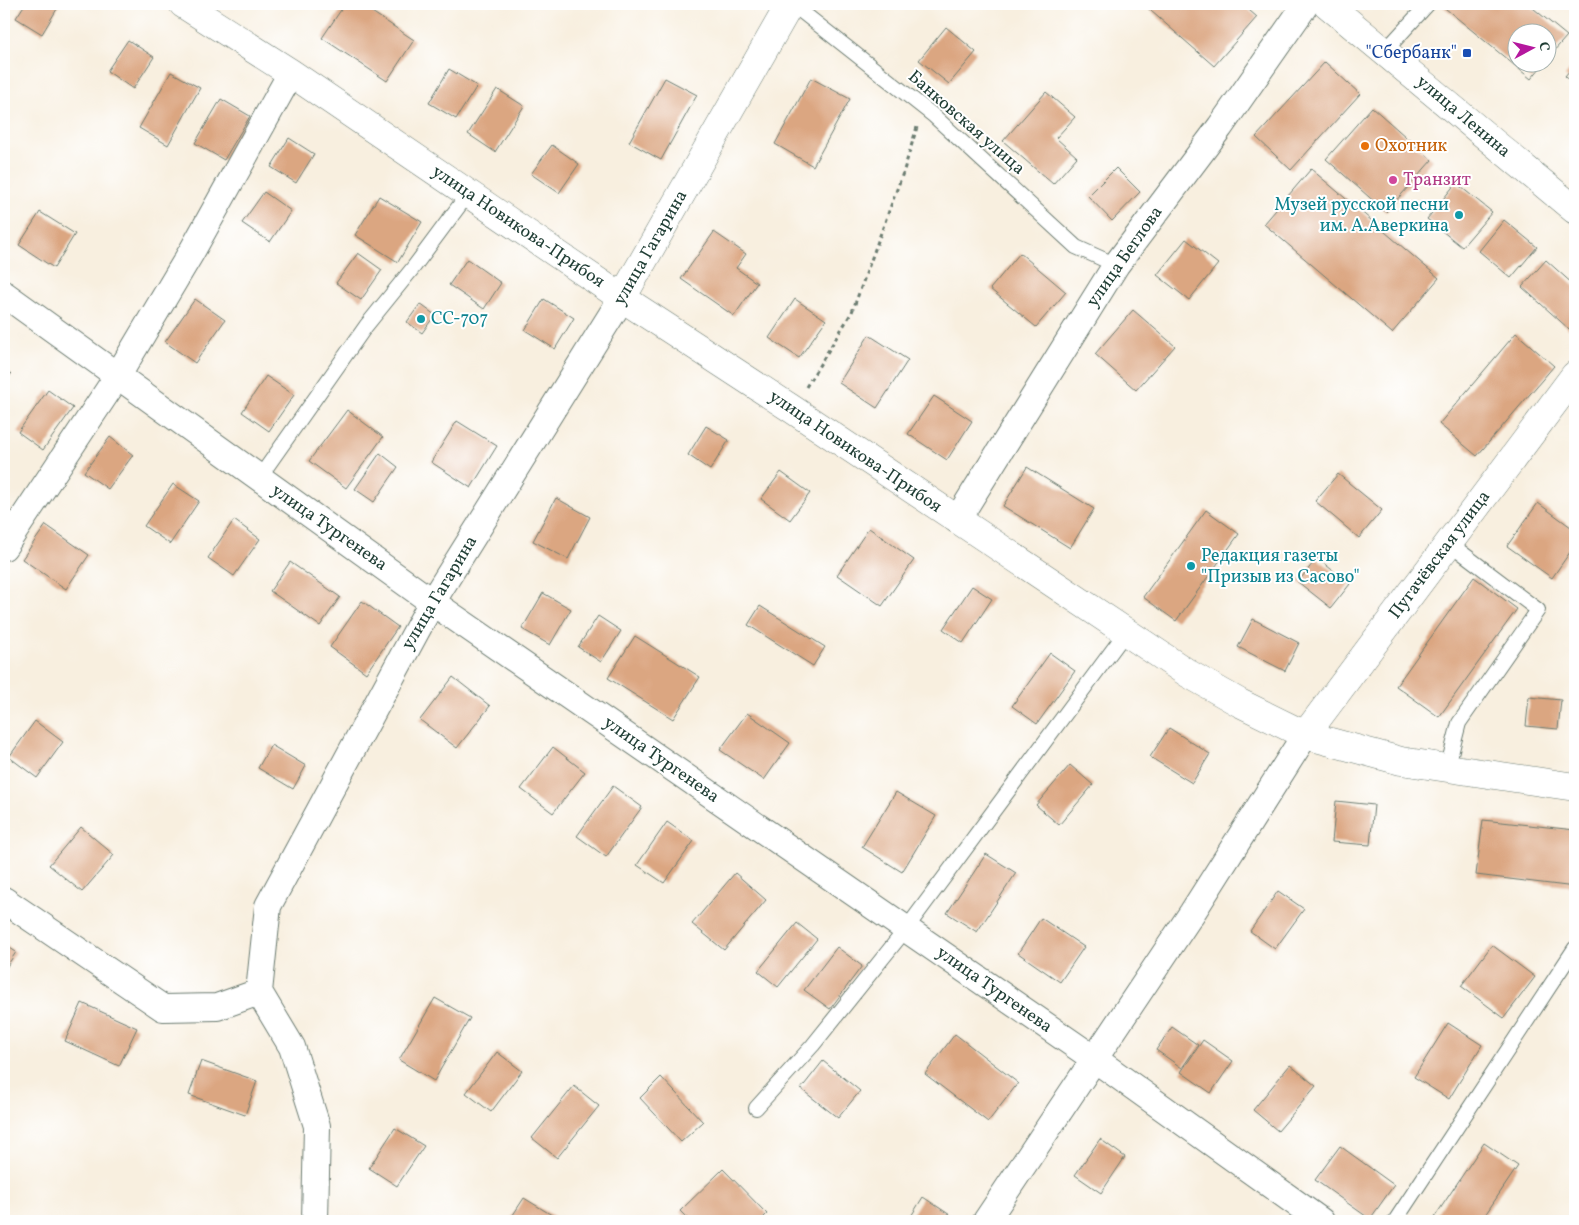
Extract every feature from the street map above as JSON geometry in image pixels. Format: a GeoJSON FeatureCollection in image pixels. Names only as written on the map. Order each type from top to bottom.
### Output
{"type":"FeatureCollection","features":[{"type":"Feature","properties":{"kind":"street","name":"улица Новикова-Прибоя"},"geometry":{"type":"LineString","coordinates":[[183,4],[291,72],[622,298],[1189,674],[1240,703],[1305,735],[1401,761],[1575,787]]}},
{"type":"Feature","properties":{"kind":"street","name":"улица Гагарина"},"geometry":{"type":"LineString","coordinates":[[258,992],[268,906],[432,602],[622,298],[791,4]]}},
{"type":"Feature","properties":{"kind":"street","name":"улица Беглова"},"geometry":{"type":"LineString","coordinates":[[957,520],[1116,265],[1220,127],[1306,4]]}},
{"type":"Feature","properties":{"kind":"street","name":"улица Ленина"},"geometry":{"type":"LineString","coordinates":[[1327,4],[1575,210]]}},
{"type":"Feature","properties":{"kind":"street"},"geometry":{"type":"LineString","coordinates":[[4,547],[117,377],[192,251],[291,72]]}},
{"type":"Feature","properties":{"kind":"street","name":"улица Тургенева"},"geometry":{"type":"LineString","coordinates":[[4,294],[432,602],[1096,1060],[1321,1221]]}},
{"type":"Feature","properties":{"kind":"street","name":"Пугачёвская улица"},"geometry":{"type":"LineString","coordinates":[[1305,735],[1575,375]]}},
{"type":"Feature","properties":{"kind":"street"},"geometry":{"type":"LineString","coordinates":[[986,1221],[1096,1060],[1192,914],[1305,735]]}},
{"type":"Feature","properties":{"kind":"street"},"geometry":{"type":"LineString","coordinates":[[4,900],[163,1008],[217,1007],[258,992],[292,1047],[317,1126],[315,1221]]}},
{"type":"Feature","properties":{"kind":"lane","name":"Банковская улица"},"geometry":{"type":"LineString","coordinates":[[791,4],[923,108],[1076,247],[1116,265]]}},
{"type":"Feature","properties":{"kind":"lane"},"geometry":{"type":"LineString","coordinates":[[1384,52],[1428,4]]}},
{"type":"Feature","properties":{"kind":"lane"},"geometry":{"type":"LineString","coordinates":[[258,478],[366,326],[413,268],[468,194]]}},
{"type":"Feature","properties":{"kind":"lane"},"geometry":{"type":"LineString","coordinates":[[1447,769],[1459,723],[1538,610],[1449,543]]}},
{"type":"Feature","properties":{"kind":"lane"},"geometry":{"type":"LineString","coordinates":[[756,1108],[813,1045],[906,929],[1126,632]]}},
{"type":"Feature","properties":{"kind":"lane"},"geometry":{"type":"LineString","coordinates":[[1395,1221],[1575,948]]}},
{"type":"Feature","properties":{"kind":"path"},"geometry":{"type":"LineString","coordinates":[[792,409],[852,312],[904,170],[923,108]]}},
{"type":"Feature","properties":{"kind":"building"},"geometry":{"type":"Polygon","coordinates":[[[25,4],[60,4],[42,34],[16,18],[25,4]]]}},
{"type":"Feature","properties":{"kind":"building"},"geometry":{"type":"Polygon","coordinates":[[[345,4],[360,4],[414,40],[387,81],[322,38],[345,4]]]}},
{"type":"Feature","properties":{"kind":"building"},"geometry":{"type":"Polygon","coordinates":[[[1143,4],[1242,4],[1257,17],[1214,66],[1143,4]]]}},
{"type":"Feature","properties":{"kind":"building"},"geometry":{"type":"Polygon","coordinates":[[[1440,4],[1528,4],[1550,22],[1506,22],[1506,58],[1440,4]]]}},
{"type":"Feature","properties":{"kind":"building"},"geometry":{"type":"Polygon","coordinates":[[[946,27],[976,52],[949,84],[919,60],[946,27]]]}},
{"type":"Feature","properties":{"kind":"building"},"geometry":{"type":"Polygon","coordinates":[[[1556,27],[1567,36],[1556,49],[1556,27]]]}},
{"type":"Feature","properties":{"kind":"building"},"geometry":{"type":"Polygon","coordinates":[[[128,40],[154,57],[133,89],[107,71],[128,40]]]}},
{"type":"Feature","properties":{"kind":"building"},"geometry":{"type":"Polygon","coordinates":[[[1325,62],[1360,94],[1291,170],[1256,137],[1325,62]]]}},
{"type":"Feature","properties":{"kind":"building"},"geometry":{"type":"Polygon","coordinates":[[[1575,64],[1575,85],[1565,76],[1575,64]]]}},
{"type":"Feature","properties":{"kind":"building"},"geometry":{"type":"Polygon","coordinates":[[[449,69],[477,86],[456,119],[429,103],[449,69]]]}},
{"type":"Feature","properties":{"kind":"building"},"geometry":{"type":"Polygon","coordinates":[[[171,72],[200,88],[168,145],[139,128],[171,72]]]}},
{"type":"Feature","properties":{"kind":"building"},"geometry":{"type":"Polygon","coordinates":[[[1523,72],[1537,72],[1531,79],[1523,72]]]}},
{"type":"Feature","properties":{"kind":"building"},"geometry":{"type":"Polygon","coordinates":[[[665,78],[697,95],[661,160],[629,142],[665,78]]]}},
{"type":"Feature","properties":{"kind":"building"},"geometry":{"type":"Polygon","coordinates":[[[811,78],[850,99],[813,166],[775,144],[811,78]]]}},
{"type":"Feature","properties":{"kind":"building"},"geometry":{"type":"Polygon","coordinates":[[[497,89],[524,106],[495,152],[468,134],[497,89]]]}},
{"type":"Feature","properties":{"kind":"building"},"geometry":{"type":"Polygon","coordinates":[[[1046,92],[1075,117],[1056,138],[1077,157],[1053,184],[1003,141],[1046,92]]]}},
{"type":"Feature","properties":{"kind":"building"},"geometry":{"type":"Polygon","coordinates":[[[221,99],[250,116],[224,160],[195,143],[221,99]]]}},
{"type":"Feature","properties":{"kind":"building"},"geometry":{"type":"Polygon","coordinates":[[[1372,107],[1432,160],[1386,212],[1326,159],[1372,107]]]}},
{"type":"Feature","properties":{"kind":"building"},"geometry":{"type":"Polygon","coordinates":[[[289,138],[314,154],[296,183],[271,167],[289,138]]]}},
{"type":"Feature","properties":{"kind":"building"},"geometry":{"type":"Polygon","coordinates":[[[552,145],[579,164],[559,193],[531,174],[552,145]]]}},
{"type":"Feature","properties":{"kind":"building"},"geometry":{"type":"Polygon","coordinates":[[[1116,168],[1140,192],[1112,221],[1088,196],[1116,168]]]}},
{"type":"Feature","properties":{"kind":"building"},"geometry":{"type":"Polygon","coordinates":[[[1311,169],[1439,278],[1392,333],[1264,224],[1311,169]]]}},
{"type":"Feature","properties":{"kind":"building","name":"Музей русской песни им. А.Аверкина"},"geometry":{"type":"Polygon","coordinates":[[[1456,183],[1492,212],[1462,247],[1427,219],[1456,183]]]}},
{"type":"Feature","properties":{"kind":"building"},"geometry":{"type":"Polygon","coordinates":[[[264,192],[291,211],[270,242],[242,223],[264,192]]]}},
{"type":"Feature","properties":{"kind":"building"},"geometry":{"type":"Polygon","coordinates":[[[379,196],[422,222],[398,262],[355,235],[379,196]]]}},
{"type":"Feature","properties":{"kind":"building"},"geometry":{"type":"Polygon","coordinates":[[[40,212],[75,234],[54,268],[19,245],[40,212]]]}},
{"type":"Feature","properties":{"kind":"building"},"geometry":{"type":"Polygon","coordinates":[[[1504,220],[1537,247],[1511,278],[1479,251],[1504,220]]]}},
{"type":"Feature","properties":{"kind":"building"},"geometry":{"type":"Polygon","coordinates":[[[714,232],[746,254],[736,268],[757,283],[734,316],[681,279],[714,232]]]}},
{"type":"Feature","properties":{"kind":"building"},"geometry":{"type":"Polygon","coordinates":[[[1186,239],[1218,264],[1189,300],[1157,275],[1186,239]]]}},
{"type":"Feature","properties":{"kind":"building"},"geometry":{"type":"Polygon","coordinates":[[[358,253],[382,270],[361,300],[336,283],[358,253]]]}},
{"type":"Feature","properties":{"kind":"building"},"geometry":{"type":"Polygon","coordinates":[[[1020,253],[1066,292],[1036,327],[990,289],[1020,253]]]}},
{"type":"Feature","properties":{"kind":"building"},"geometry":{"type":"Polygon","coordinates":[[[467,259],[501,283],[484,309],[449,285],[467,259]]]}},
{"type":"Feature","properties":{"kind":"building"},"geometry":{"type":"Polygon","coordinates":[[[1546,260],[1575,286],[1575,322],[1569,329],[1522,287],[1546,260]]]}},
{"type":"Feature","properties":{"kind":"building"},"geometry":{"type":"Polygon","coordinates":[[[195,299],[225,320],[195,363],[165,342],[195,299]]]}},
{"type":"Feature","properties":{"kind":"building"},"geometry":{"type":"Polygon","coordinates":[[[544,299],[574,318],[555,349],[525,330],[544,299]]]}},
{"type":"Feature","properties":{"kind":"building"},"geometry":{"type":"Polygon","coordinates":[[[795,299],[826,320],[799,358],[769,338],[795,299]]]}},
{"type":"Feature","properties":{"kind":"building","name":"СС-707"},"geometry":{"type":"Polygon","coordinates":[[[420,304],[435,315],[422,333],[407,322],[420,304]]]}},
{"type":"Feature","properties":{"kind":"building"},"geometry":{"type":"Polygon","coordinates":[[[1133,310],[1175,346],[1136,390],[1095,354],[1133,310]]]}},
{"type":"Feature","properties":{"kind":"building"},"geometry":{"type":"Polygon","coordinates":[[[1516,333],[1554,366],[1477,456],[1439,424],[1516,333]]]}},
{"type":"Feature","properties":{"kind":"building"},"geometry":{"type":"Polygon","coordinates":[[[869,335],[908,360],[877,408],[839,383],[869,335]]]}},
{"type":"Feature","properties":{"kind":"building"},"geometry":{"type":"Polygon","coordinates":[[[4,368],[11,374],[4,384],[4,368]]]}},
{"type":"Feature","properties":{"kind":"building"},"geometry":{"type":"Polygon","coordinates":[[[266,376],[294,395],[269,431],[242,412],[266,376]]]}},
{"type":"Feature","properties":{"kind":"building"},"geometry":{"type":"Polygon","coordinates":[[[48,390],[73,408],[43,450],[18,432],[48,390]]]}},
{"type":"Feature","properties":{"kind":"building"},"geometry":{"type":"Polygon","coordinates":[[[934,396],[972,421],[947,460],[908,434],[934,396]]]}},
{"type":"Feature","properties":{"kind":"building"},"geometry":{"type":"Polygon","coordinates":[[[347,410],[383,437],[346,488],[309,461],[347,410]]]}},
{"type":"Feature","properties":{"kind":"building"},"geometry":{"type":"Polygon","coordinates":[[[457,421],[497,446],[471,488],[431,462],[457,421]]]}},
{"type":"Feature","properties":{"kind":"building"},"geometry":{"type":"Polygon","coordinates":[[[706,426],[729,440],[710,470],[688,455],[706,426]]]}},
{"type":"Feature","properties":{"kind":"building"},"geometry":{"type":"Polygon","coordinates":[[[110,437],[133,455],[108,489],[84,472],[110,437]]]}},
{"type":"Feature","properties":{"kind":"building"},"geometry":{"type":"Polygon","coordinates":[[[380,453],[398,467],[374,502],[355,489],[380,453]]]}},
{"type":"Feature","properties":{"kind":"building"},"geometry":{"type":"Polygon","coordinates":[[[1027,467],[1094,509],[1070,548],[1003,506],[1027,467]]]}},
{"type":"Feature","properties":{"kind":"building"},"geometry":{"type":"Polygon","coordinates":[[[781,472],[810,493],[790,520],[761,499],[781,472]]]}},
{"type":"Feature","properties":{"kind":"building"},"geometry":{"type":"Polygon","coordinates":[[[1338,474],[1382,510],[1359,538],[1315,501],[1338,474]]]}},
{"type":"Feature","properties":{"kind":"building"},"geometry":{"type":"Polygon","coordinates":[[[173,484],[199,501],[170,544],[144,526],[173,484]]]}},
{"type":"Feature","properties":{"kind":"building"},"geometry":{"type":"Polygon","coordinates":[[[556,498],[590,517],[568,559],[533,541],[556,498]]]}},
{"type":"Feature","properties":{"kind":"building"},"geometry":{"type":"Polygon","coordinates":[[[1538,503],[1575,530],[1575,545],[1552,578],[1507,546],[1538,503]]]}},
{"type":"Feature","properties":{"kind":"building","name":"Редакция газеты \"Призыв из Сасово\""},"geometry":{"type":"Polygon","coordinates":[[[1206,510],[1239,534],[1176,621],[1143,597],[1206,510]]]}},
{"type":"Feature","properties":{"kind":"building"},"geometry":{"type":"Polygon","coordinates":[[[234,520],[260,539],[234,576],[208,558],[234,520]]]}},
{"type":"Feature","properties":{"kind":"building"},"geometry":{"type":"Polygon","coordinates":[[[46,525],[89,555],[66,589],[22,559],[46,525]]]}},
{"type":"Feature","properties":{"kind":"building"},"geometry":{"type":"Polygon","coordinates":[[[869,528],[914,560],[882,606],[837,575],[869,528]]]}},
{"type":"Feature","properties":{"kind":"building"},"geometry":{"type":"Polygon","coordinates":[[[1317,558],[1350,584],[1331,608],[1298,582],[1317,558]]]}},
{"type":"Feature","properties":{"kind":"building"},"geometry":{"type":"Polygon","coordinates":[[[290,562],[340,597],[320,626],[270,591],[290,562]]]}},
{"type":"Feature","properties":{"kind":"building"},"geometry":{"type":"Polygon","coordinates":[[[1474,577],[1517,609],[1439,717],[1396,686],[1474,577]]]}},
{"type":"Feature","properties":{"kind":"building"},"geometry":{"type":"Polygon","coordinates":[[[972,586],[992,599],[963,643],[943,629],[972,586]]]}},
{"type":"Feature","properties":{"kind":"building"},"geometry":{"type":"Polygon","coordinates":[[[543,593],[571,609],[550,645],[522,629],[543,593]]]}},
{"type":"Feature","properties":{"kind":"building"},"geometry":{"type":"Polygon","coordinates":[[[362,601],[398,627],[366,673],[330,647],[362,601]]]}},
{"type":"Feature","properties":{"kind":"building"},"geometry":{"type":"Polygon","coordinates":[[[760,606],[825,647],[813,666],[748,625],[760,606]]]}},
{"type":"Feature","properties":{"kind":"building"},"geometry":{"type":"Polygon","coordinates":[[[598,616],[621,631],[601,662],[578,647],[598,616]]]}},
{"type":"Feature","properties":{"kind":"building"},"geometry":{"type":"Polygon","coordinates":[[[1253,619],[1299,643],[1285,671],[1238,647],[1253,619]]]}},
{"type":"Feature","properties":{"kind":"building"},"geometry":{"type":"Polygon","coordinates":[[[635,636],[700,677],[673,719],[608,678],[635,636]]]}},
{"type":"Feature","properties":{"kind":"building"},"geometry":{"type":"Polygon","coordinates":[[[1050,653],[1075,671],[1037,724],[1012,706],[1050,653]]]}},
{"type":"Feature","properties":{"kind":"building"},"geometry":{"type":"Polygon","coordinates":[[[453,677],[490,706],[457,748],[420,720],[453,677]]]}},
{"type":"Feature","properties":{"kind":"building"},"geometry":{"type":"Polygon","coordinates":[[[1529,697],[1561,700],[1558,729],[1526,726],[1529,697]]]}},
{"type":"Feature","properties":{"kind":"building"},"geometry":{"type":"Polygon","coordinates":[[[747,713],[790,743],[764,780],[720,750],[747,713]]]}},
{"type":"Feature","properties":{"kind":"building"},"geometry":{"type":"Polygon","coordinates":[[[35,721],[63,742],[37,778],[9,757],[35,721]]]}},
{"type":"Feature","properties":{"kind":"building"},"geometry":{"type":"Polygon","coordinates":[[[1169,728],[1210,754],[1192,783],[1150,757],[1169,728]]]}},
{"type":"Feature","properties":{"kind":"building"},"geometry":{"type":"Polygon","coordinates":[[[271,745],[306,766],[293,789],[258,768],[271,745]]]}},
{"type":"Feature","properties":{"kind":"building"},"geometry":{"type":"Polygon","coordinates":[[[553,747],[585,772],[553,813],[521,789],[553,747]]]}},
{"type":"Feature","properties":{"kind":"building"},"geometry":{"type":"Polygon","coordinates":[[[1070,765],[1093,785],[1059,825],[1036,805],[1070,765]]]}},
{"type":"Feature","properties":{"kind":"building"},"geometry":{"type":"Polygon","coordinates":[[[613,786],[642,807],[606,857],[577,836],[613,786]]]}},
{"type":"Feature","properties":{"kind":"building"},"geometry":{"type":"Polygon","coordinates":[[[896,792],[936,816],[902,872],[862,847],[896,792]]]}},
{"type":"Feature","properties":{"kind":"building"},"geometry":{"type":"Polygon","coordinates":[[[1336,801],[1374,805],[1370,845],[1332,842],[1336,801]]]}},
{"type":"Feature","properties":{"kind":"building"},"geometry":{"type":"Polygon","coordinates":[[[1483,820],[1575,830],[1575,887],[1476,875],[1483,820]]]}},
{"type":"Feature","properties":{"kind":"building"},"geometry":{"type":"Polygon","coordinates":[[[667,822],[694,841],[664,883],[637,865],[667,822]]]}},
{"type":"Feature","properties":{"kind":"building"},"geometry":{"type":"Polygon","coordinates":[[[81,827],[114,855],[82,892],[49,865],[81,827]]]}},
{"type":"Feature","properties":{"kind":"building"},"geometry":{"type":"Polygon","coordinates":[[[986,854],[1016,873],[977,932],[947,913],[986,854]]]}},
{"type":"Feature","properties":{"kind":"building"},"geometry":{"type":"Polygon","coordinates":[[[735,873],[766,900],[724,950],[692,924],[735,873]]]}},
{"type":"Feature","properties":{"kind":"building"},"geometry":{"type":"Polygon","coordinates":[[[1278,891],[1304,909],[1275,949],[1250,931],[1278,891]]]}},
{"type":"Feature","properties":{"kind":"building"},"geometry":{"type":"Polygon","coordinates":[[[1041,918],[1084,947],[1060,982],[1018,953],[1041,918]]]}},
{"type":"Feature","properties":{"kind":"building"},"geometry":{"type":"Polygon","coordinates":[[[797,923],[817,939],[778,987],[758,971],[797,923]]]}},
{"type":"Feature","properties":{"kind":"building"},"geometry":{"type":"Polygon","coordinates":[[[4,944],[16,952],[4,971],[4,944]]]}},
{"type":"Feature","properties":{"kind":"building"},"geometry":{"type":"Polygon","coordinates":[[[1492,945],[1535,977],[1504,1018],[1461,986],[1492,945]]]}},
{"type":"Feature","properties":{"kind":"building"},"geometry":{"type":"Polygon","coordinates":[[[837,947],[862,966],[830,1009],[804,990],[837,947]]]}},
{"type":"Feature","properties":{"kind":"building"},"geometry":{"type":"Polygon","coordinates":[[[435,998],[470,1018],[434,1081],[399,1060],[435,998]]]}},
{"type":"Feature","properties":{"kind":"building"},"geometry":{"type":"Polygon","coordinates":[[[82,1003],[137,1028],[119,1066],[65,1041],[82,1003]]]}},
{"type":"Feature","properties":{"kind":"building"},"geometry":{"type":"Polygon","coordinates":[[[1448,1023],[1482,1045],[1449,1099],[1414,1077],[1448,1023]]]}},
{"type":"Feature","properties":{"kind":"building"},"geometry":{"type":"Polygon","coordinates":[[[1172,1027],[1198,1045],[1182,1068],[1156,1050],[1172,1027]]]}},
{"type":"Feature","properties":{"kind":"building"},"geometry":{"type":"Polygon","coordinates":[[[955,1034],[1018,1083],[988,1122],[925,1074],[955,1034]]]}},
{"type":"Feature","properties":{"kind":"building"},"geometry":{"type":"Polygon","coordinates":[[[1203,1040],[1233,1061],[1211,1093],[1181,1072],[1203,1040]]]}},
{"type":"Feature","properties":{"kind":"building"},"geometry":{"type":"Polygon","coordinates":[[[497,1052],[522,1071],[491,1112],[466,1093],[497,1052]]]}},
{"type":"Feature","properties":{"kind":"building"},"geometry":{"type":"Polygon","coordinates":[[[201,1061],[257,1081],[245,1115],[189,1095],[201,1061]]]}},
{"type":"Feature","properties":{"kind":"building"},"geometry":{"type":"Polygon","coordinates":[[[823,1061],[860,1091],[838,1118],[801,1089],[823,1061]]]}},
{"type":"Feature","properties":{"kind":"building"},"geometry":{"type":"Polygon","coordinates":[[[1290,1065],[1316,1086],[1278,1131],[1253,1110],[1290,1065]]]}},
{"type":"Feature","properties":{"kind":"building"},"geometry":{"type":"Polygon","coordinates":[[[661,1077],[703,1122],[681,1142],[640,1098],[661,1077]]]}},
{"type":"Feature","properties":{"kind":"building"},"geometry":{"type":"Polygon","coordinates":[[[574,1086],[599,1106],[557,1158],[532,1138],[574,1086]]]}},
{"type":"Feature","properties":{"kind":"building"},"geometry":{"type":"Polygon","coordinates":[[[395,1128],[424,1146],[397,1186],[369,1168],[395,1128]]]}},
{"type":"Feature","properties":{"kind":"building"},"geometry":{"type":"Polygon","coordinates":[[[1100,1139],[1125,1157],[1101,1193],[1075,1175],[1100,1139]]]}},
{"type":"Feature","properties":{"kind":"building"},"geometry":{"type":"Polygon","coordinates":[[[1484,1143],[1518,1166],[1481,1221],[1432,1221],[1484,1143]]]}},
{"type":"Feature","properties":{"kind":"building"},"geometry":{"type":"Polygon","coordinates":[[[1340,1146],[1394,1185],[1370,1219],[1315,1180],[1340,1146]]]}},
{"type":"Feature","properties":{"kind":"building"},"geometry":{"type":"Polygon","coordinates":[[[723,1169],[767,1214],[760,1221],[690,1221],[680,1211],[723,1169]]]}},
{"type":"Feature","properties":{"kind":"building"},"geometry":{"type":"Polygon","coordinates":[[[923,1197],[950,1215],[945,1221],[908,1221],[923,1197]]]}},
{"type":"Feature","properties":{"kind":"building"},"geometry":{"type":"Polygon","coordinates":[[[524,1198],[555,1217],[552,1221],[509,1221],[524,1198]]]}},
{"type":"Feature","properties":{"kind":"place","name":"\"Сбербанк\""},"geometry":{"type":"Point","coordinates":[1467,53]}},
{"type":"Feature","properties":{"kind":"place","name":"Охотник"},"geometry":{"type":"Point","coordinates":[1365,146]}},
{"type":"Feature","properties":{"kind":"place","name":"Транзит"},"geometry":{"type":"Point","coordinates":[1393,180]}},
{"type":"Feature","properties":{"kind":"place","name":"Музей русской песни им. А.Аверкина"},"geometry":{"type":"Point","coordinates":[1459,215]}},
{"type":"Feature","properties":{"kind":"place","name":"СС-707"},"geometry":{"type":"Point","coordinates":[421,319]}},
{"type":"Feature","properties":{"kind":"place","name":"Редакция газеты \"Призыв из Сасово\""},"geometry":{"type":"Point","coordinates":[1191,566]}}]}
